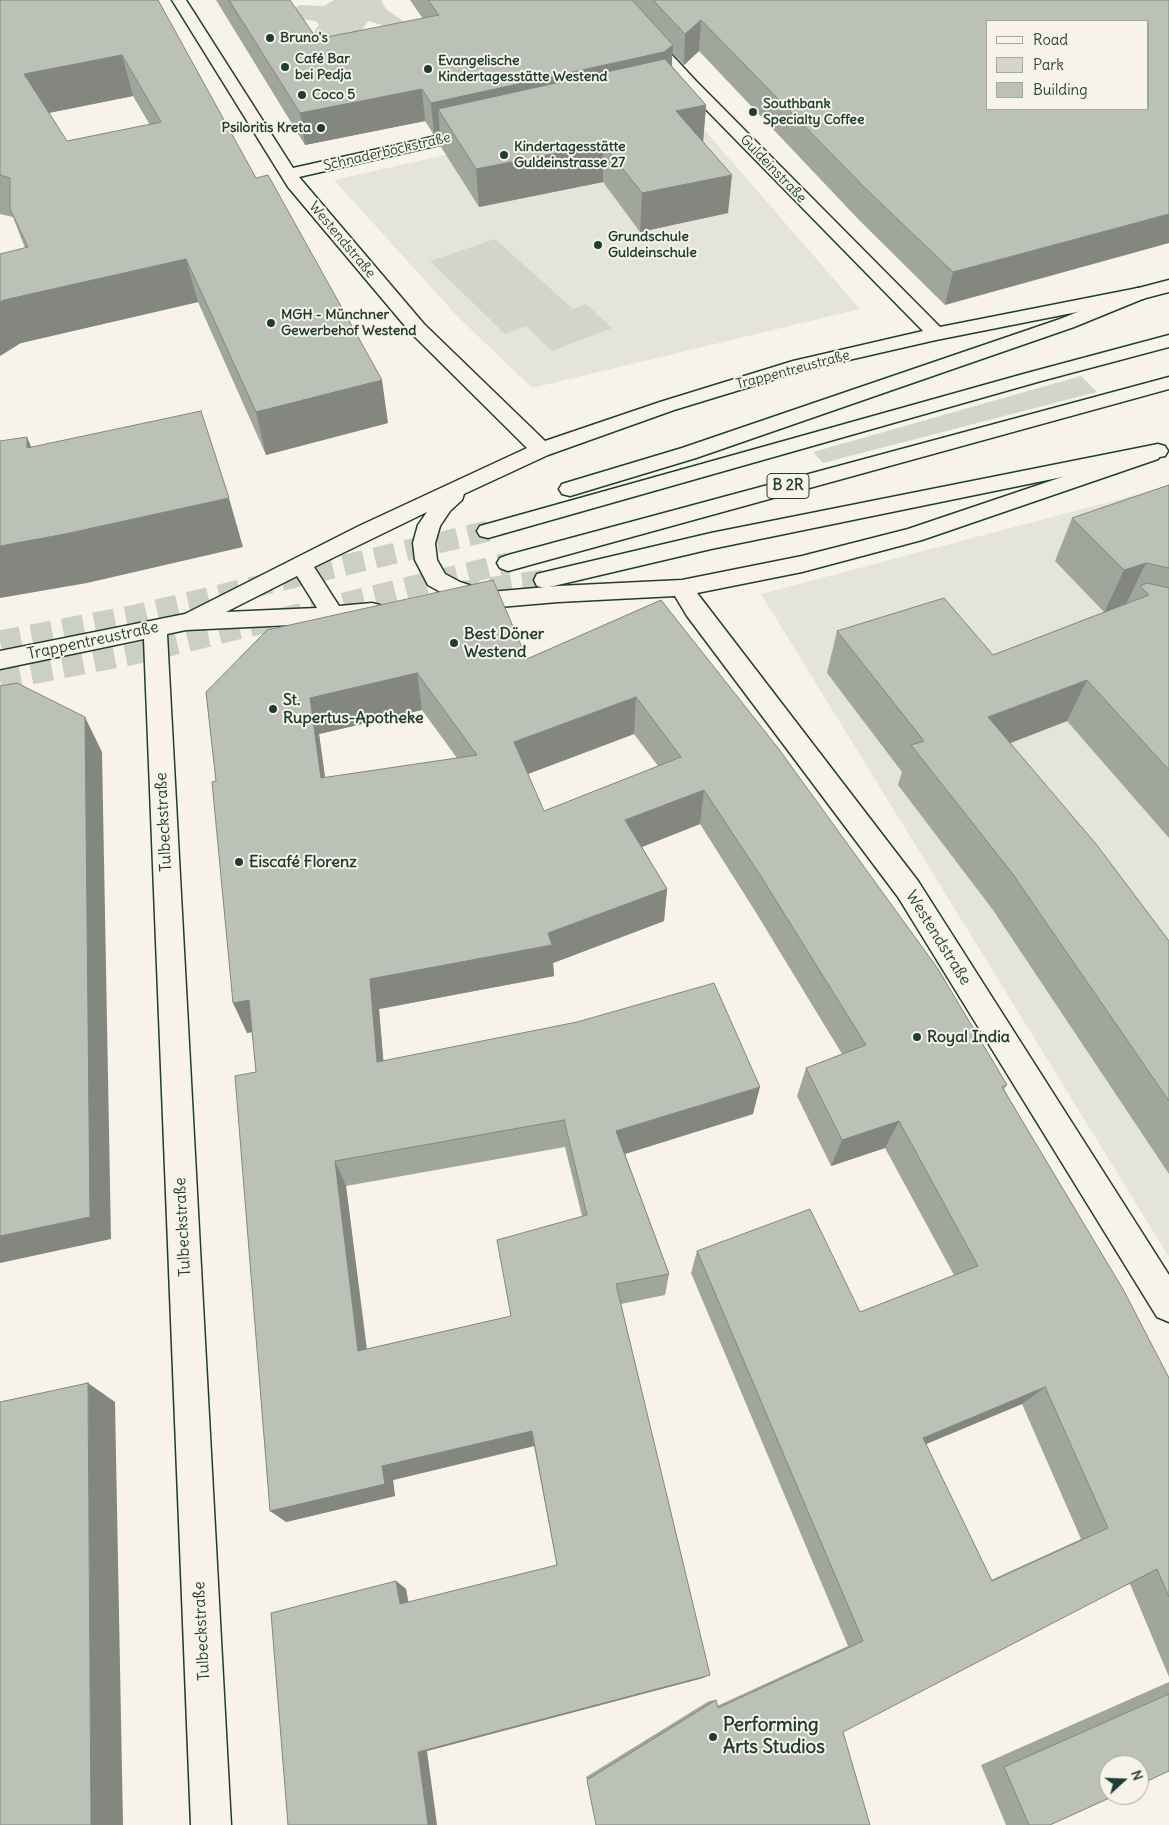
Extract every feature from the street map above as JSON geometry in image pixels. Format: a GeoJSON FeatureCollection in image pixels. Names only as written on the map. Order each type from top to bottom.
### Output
{"type":"FeatureCollection","features":[{"type":"Feature","properties":{"kind":"main road","name":"Westendstraße"},"geometry":{"type":"LineString","coordinates":[[179,0],[298,189],[418,328],[541,450]]}},
{"type":"Feature","properties":{"kind":"main road","name":"Guldeinstraße"},"geometry":{"type":"LineString","coordinates":[[613,0],[690,84],[936,334]]}},
{"type":"Feature","properties":{"kind":"main road"},"geometry":{"type":"LineString","coordinates":[[671,88],[690,84]]}},
{"type":"Feature","properties":{"kind":"main road","name":"Schnaderböckstraße"},"geometry":{"type":"LineString","coordinates":[[288,174],[497,127]]}},
{"type":"Feature","properties":{"kind":"main road"},"geometry":{"type":"LineString","coordinates":[[1138,294],[1169,286]]}},
{"type":"Feature","properties":{"kind":"main road","name":"Trappentreustraße"},"geometry":{"type":"LineString","coordinates":[[186,622],[368,531],[541,450],[667,406],[800,365],[936,334],[1138,294]]}},
{"type":"Feature","properties":{"kind":"main road","name":"B 2R"},"geometry":{"type":"LineString","coordinates":[[1138,294],[1067,323],[689,453],[559,492],[488,530],[1169,341]]}},
{"type":"Feature","properties":{"kind":"main road","name":"B 2R"},"geometry":{"type":"LineString","coordinates":[[508,563],[1169,382]]}},
{"type":"Feature","properties":{"kind":"main road"},"geometry":{"type":"LineString","coordinates":[[546,580],[711,541],[1164,450]]}},
{"type":"Feature","properties":{"kind":"main road","name":"Trappentreustraße"},"geometry":{"type":"LineString","coordinates":[[442,604],[488,599],[682,588],[802,564],[914,535],[1164,450]]}},
{"type":"Feature","properties":{"kind":"main road","name":"Trappentreustraße"},"geometry":{"type":"LineString","coordinates":[[460,488],[442,506],[429,525],[424,543],[426,560],[436,578],[452,588],[488,599]]}},
{"type":"Feature","properties":{"kind":"main road"},"geometry":{"type":"LineString","coordinates":[[301,564],[333,615]]}},
{"type":"Feature","properties":{"kind":"main road","name":"Westendstraße"},"geometry":{"type":"LineString","coordinates":[[682,588],[695,610],[908,889],[1169,1305]]}},
{"type":"Feature","properties":{"kind":"main road","name":"Trappentreustraße"},"geometry":{"type":"LineString","coordinates":[[0,660],[186,622],[333,615],[396,608]]}},
{"type":"Feature","properties":{"kind":"main road","name":"Tulbeckstraße"},"geometry":{"type":"LineString","coordinates":[[155,629],[211,1825]]}},
{"type":"Feature","properties":{"kind":"shaded area","name":"Grundschule Guldeinschule"},"geometry":{"type":"Polygon","coordinates":[[[680,102],[860,309],[532,388],[458,317],[334,180],[680,102]]]}},
{"type":"Feature","properties":{"kind":"shaded area"},"geometry":{"type":"Polygon","coordinates":[[[1169,486],[1169,1257],[761,594],[1169,486]]]}},
{"type":"Feature","properties":{"kind":"green space"},"geometry":{"type":"Polygon","coordinates":[[[334,0],[381,0],[386,9],[403,21],[432,29],[399,30],[368,21],[355,40],[308,40],[319,25],[316,21],[297,19],[290,11],[300,5],[324,6],[334,0]]]}},
{"type":"Feature","properties":{"kind":"green space"},"geometry":{"type":"Polygon","coordinates":[[[495,239],[573,309],[586,304],[612,328],[552,351],[526,326],[505,334],[430,261],[495,239]]]}},
{"type":"Feature","properties":{"kind":"green space"},"geometry":{"type":"Polygon","coordinates":[[[1081,376],[1097,392],[823,463],[813,452],[1081,376]]]}},
{"type":"Feature","properties":{"kind":"building"},"geometry":{"type":"Polygon","coordinates":[[[0,0],[158,0],[256,178],[268,175],[382,380],[256,412],[186,259],[0,302],[0,254],[28,247],[10,209],[10,178],[0,175],[0,0]],[[122,55],[24,74],[67,141],[161,122],[122,55]]]}},
{"type":"Feature","properties":{"kind":"building"},"geometry":{"type":"Polygon","coordinates":[[[229,0],[290,0],[317,39],[439,15],[428,0],[632,0],[673,45],[664,52],[431,103],[422,89],[300,113],[229,0]]]}},
{"type":"Feature","properties":{"kind":"building"},"geometry":{"type":"Polygon","coordinates":[[[653,0],[1169,0],[1169,214],[953,272],[866,189],[701,20],[685,34],[653,0]]]}},
{"type":"Feature","properties":{"kind":"building"},"geometry":{"type":"Polygon","coordinates":[[[665,59],[706,105],[676,111],[732,175],[642,193],[603,144],[476,169],[438,109],[665,59]]]}},
{"type":"Feature","properties":{"kind":"building"},"geometry":{"type":"Polygon","coordinates":[[[201,411],[229,498],[65,534],[0,546],[0,441],[27,437],[27,448],[201,411]]]}},
{"type":"Feature","properties":{"kind":"building"},"geometry":{"type":"Polygon","coordinates":[[[1169,485],[1169,568],[1146,563],[1124,570],[1072,518],[1169,485]]]}},
{"type":"Feature","properties":{"kind":"building"},"geometry":{"type":"Polygon","coordinates":[[[493,580],[527,659],[661,600],[778,748],[938,969],[1007,1085],[1002,1087],[1124,1291],[1169,1378],[1169,1597],[1157,1569],[843,1732],[870,1825],[596,1825],[587,1780],[716,1700],[718,1708],[863,1641],[697,1251],[810,1209],[860,1312],[978,1266],[899,1121],[842,1140],[806,1068],[866,1045],[762,878],[704,790],[625,820],[667,889],[548,933],[552,945],[370,979],[377,1062],[577,1022],[714,983],[760,1087],[616,1131],[669,1274],[616,1284],[710,1675],[418,1752],[428,1825],[288,1825],[271,1613],[396,1581],[400,1604],[557,1565],[532,1431],[382,1466],[385,1484],[270,1511],[235,1076],[256,1072],[249,1000],[233,1003],[212,782],[216,781],[206,692],[267,630],[493,580]],[[417,673],[310,698],[321,778],[477,755],[417,673]],[[636,697],[514,742],[544,811],[681,757],[636,697]],[[564,1120],[335,1161],[358,1351],[511,1316],[497,1240],[587,1215],[564,1120]],[[1045,1387],[923,1438],[992,1581],[1108,1528],[1045,1387]]]}},
{"type":"Feature","properties":{"kind":"building"},"geometry":{"type":"Polygon","coordinates":[[[1147,583],[1169,588],[1169,770],[1087,680],[988,717],[1096,844],[1169,941],[1169,1101],[1012,873],[911,745],[924,741],[837,631],[944,598],[993,655],[1149,595],[1140,586],[1147,583]]]}},
{"type":"Feature","properties":{"kind":"building"},"geometry":{"type":"Polygon","coordinates":[[[17,683],[85,717],[90,1217],[0,1236],[0,686],[17,683]]]}},
{"type":"Feature","properties":{"kind":"building"},"geometry":{"type":"Polygon","coordinates":[[[88,1383],[91,1825],[0,1825],[0,1402],[88,1383]]]}},
{"type":"Feature","properties":{"kind":"building"},"geometry":{"type":"Polygon","coordinates":[[[1169,1694],[1169,1771],[1149,1780],[1149,1755],[1099,1755],[1099,1803],[1050,1825],[1029,1825],[1004,1767],[1169,1694]]]}},
{"type":"Feature","properties":{"kind":"tunnel"},"geometry":{"type":"LineString","coordinates":[[0,641],[136,615],[488,531]]}},
{"type":"Feature","properties":{"kind":"tunnel"},"geometry":{"type":"LineString","coordinates":[[0,680],[144,652],[508,563]]}},
{"type":"Feature","properties":{"kind":"tunnel"},"geometry":{"type":"LineString","coordinates":[[459,592],[545,580]]}},
{"type":"Feature","properties":{"kind":"place","name":"Bruno's"},"geometry":{"type":"Point","coordinates":[270,38]}},
{"type":"Feature","properties":{"kind":"place","name":"Café Bar bei Pedja"},"geometry":{"type":"Point","coordinates":[285,67]}},
{"type":"Feature","properties":{"kind":"place","name":"Evangelische Kindertagesstätte Westend"},"geometry":{"type":"Point","coordinates":[428,69]}},
{"type":"Feature","properties":{"kind":"place","name":"Coco 5"},"geometry":{"type":"Point","coordinates":[302,95]}},
{"type":"Feature","properties":{"kind":"place","name":"Southbank Specialty Coffee"},"geometry":{"type":"Point","coordinates":[753,112]}},
{"type":"Feature","properties":{"kind":"place","name":"Psiloritis Kreta"},"geometry":{"type":"Point","coordinates":[321,128]}},
{"type":"Feature","properties":{"kind":"place","name":"Kindertagesstätte Guldeinstrasse 27"},"geometry":{"type":"Point","coordinates":[504,155]}},
{"type":"Feature","properties":{"kind":"place","name":"Grundschule Guldeinschule"},"geometry":{"type":"Point","coordinates":[598,245]}},
{"type":"Feature","properties":{"kind":"place","name":"MGH - Münchner Gewerbehof Westend"},"geometry":{"type":"Point","coordinates":[271,323]}},
{"type":"Feature","properties":{"kind":"place","name":"Best Döner Westend"},"geometry":{"type":"Point","coordinates":[454,643]}},
{"type":"Feature","properties":{"kind":"place","name":"St. Rupertus-Apotheke"},"geometry":{"type":"Point","coordinates":[273,709]}},
{"type":"Feature","properties":{"kind":"place","name":"Eiscafé Florenz"},"geometry":{"type":"Point","coordinates":[239,862]}},
{"type":"Feature","properties":{"kind":"place","name":"Royal India"},"geometry":{"type":"Point","coordinates":[917,1037]}},
{"type":"Feature","properties":{"kind":"place","name":"Performing Arts Studios"},"geometry":{"type":"Point","coordinates":[713,1737]}}]}
